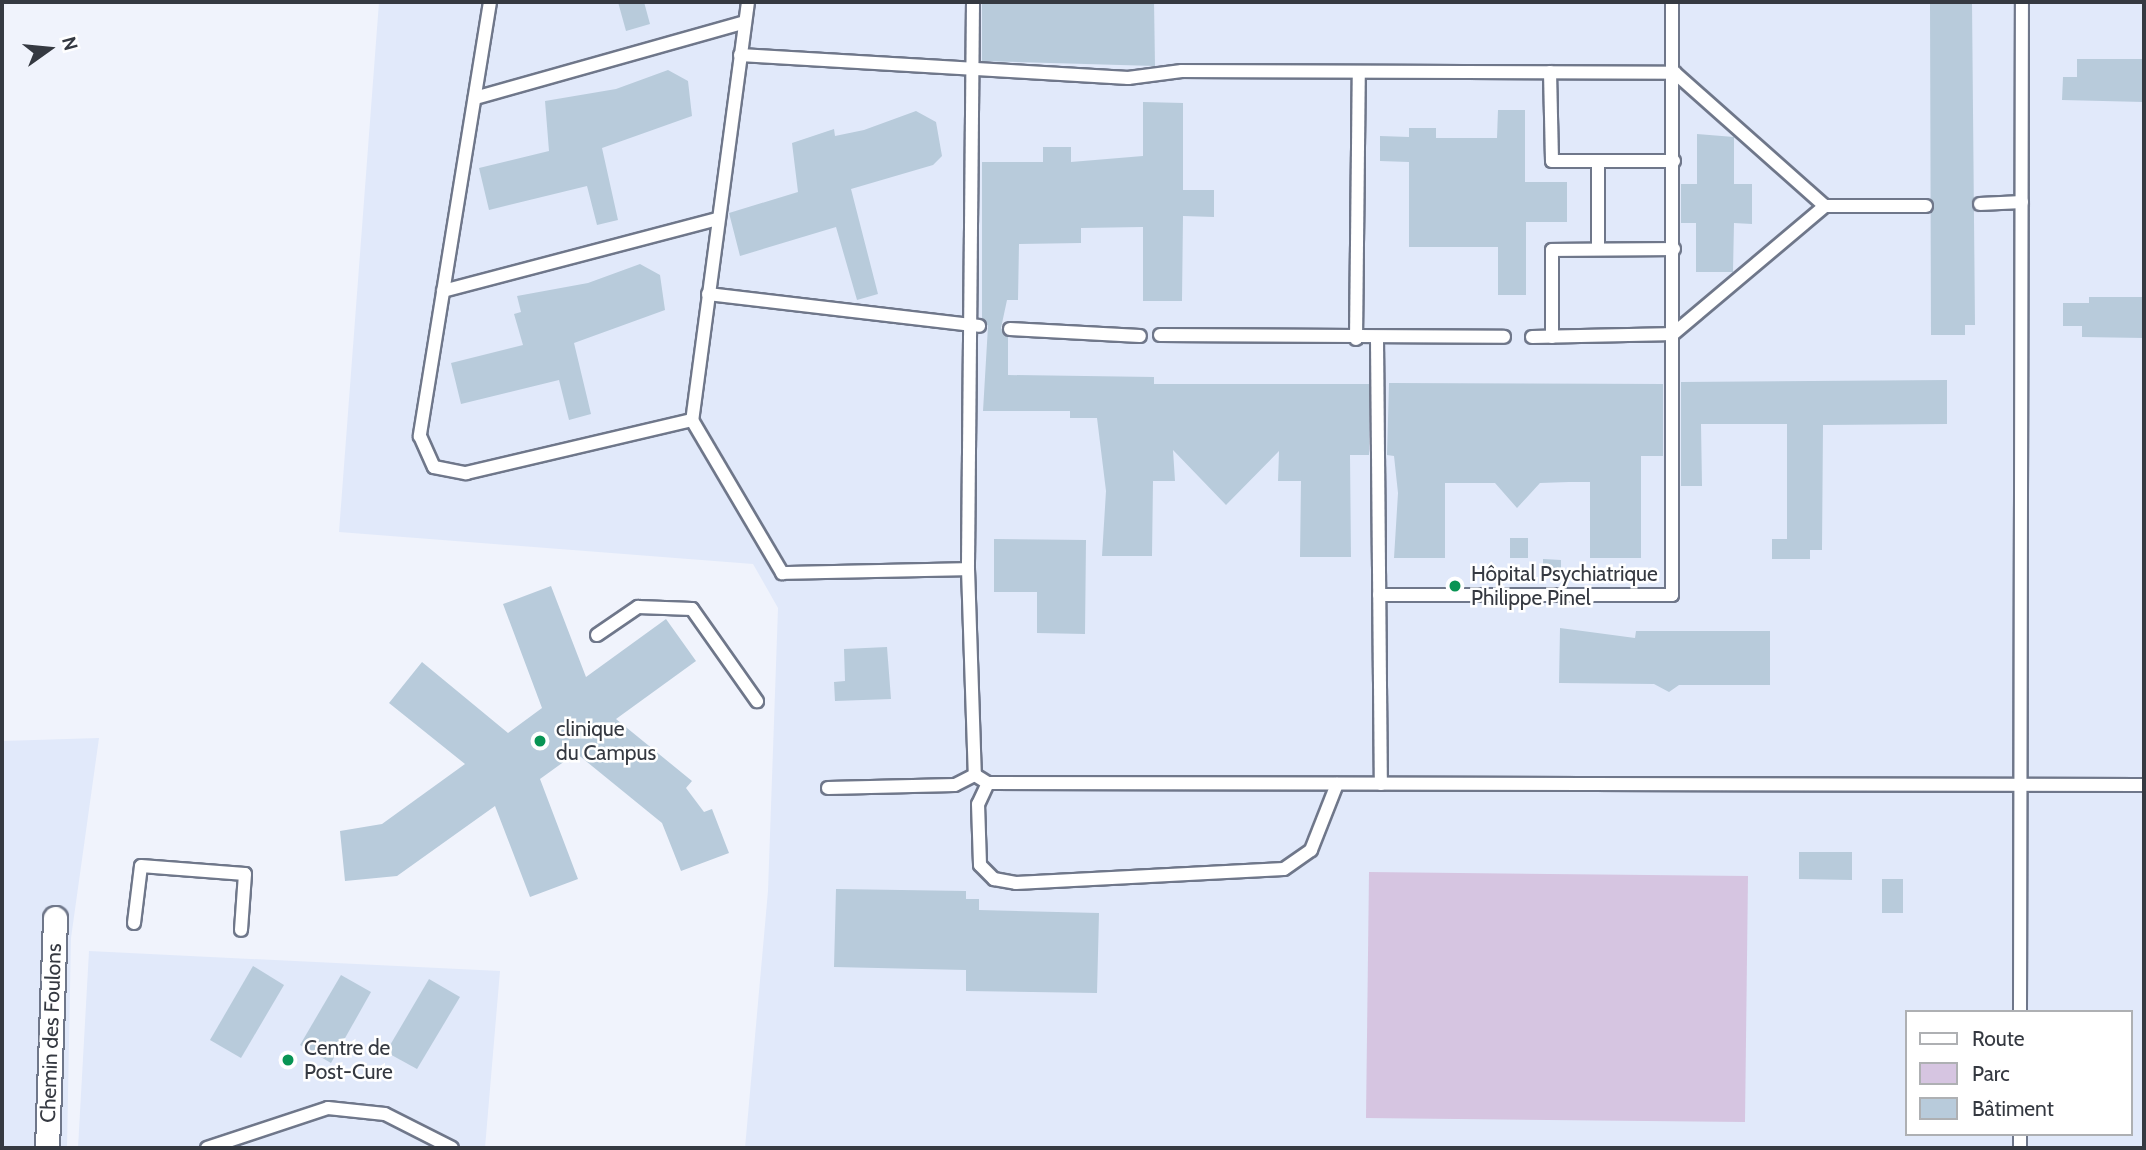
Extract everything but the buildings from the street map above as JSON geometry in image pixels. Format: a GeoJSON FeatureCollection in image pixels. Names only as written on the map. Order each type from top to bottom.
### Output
{"type":"FeatureCollection","features":[{"type":"Feature","properties":{"kind":"street","name":"Chemin des Foulons"},"geometry":{"type":"LineString","coordinates":[[47,1148],[55,918]]}},
{"type":"Feature","properties":{"kind":"lane"},"geometry":{"type":"LineString","coordinates":[[490,2],[420,436],[434,467],[466,472],[692,420]]}},
{"type":"Feature","properties":{"kind":"lane"},"geometry":{"type":"LineString","coordinates":[[748,2],[692,420],[782,573],[968,569]]}},
{"type":"Feature","properties":{"kind":"lane"},"geometry":{"type":"LineString","coordinates":[[973,2],[977,325],[968,569],[975,775]]}},
{"type":"Feature","properties":{"kind":"lane"},"geometry":{"type":"LineString","coordinates":[[1379,595],[1672,595],[1675,73],[1672,2]]}},
{"type":"Feature","properties":{"kind":"lane"},"geometry":{"type":"LineString","coordinates":[[2020,1010],[2022,2]]}},
{"type":"Feature","properties":{"kind":"lane"},"geometry":{"type":"LineString","coordinates":[[475,98],[745,22]]}},
{"type":"Feature","properties":{"kind":"lane"},"geometry":{"type":"LineString","coordinates":[[740,55],[973,72],[1128,78],[1182,71],[1675,73],[1825,206]]}},
{"type":"Feature","properties":{"kind":"lane"},"geometry":{"type":"LineString","coordinates":[[1356,339],[1359,72]]}},
{"type":"Feature","properties":{"kind":"lane"},"geometry":{"type":"LineString","coordinates":[[1550,72],[1552,161],[1674,161]]}},
{"type":"Feature","properties":{"kind":"lane"},"geometry":{"type":"LineString","coordinates":[[1598,161],[1598,249]]}},
{"type":"Feature","properties":{"kind":"lane"},"geometry":{"type":"LineString","coordinates":[[1980,204],[2022,202]]}},
{"type":"Feature","properties":{"kind":"lane"},"geometry":{"type":"LineString","coordinates":[[1532,337],[1673,334],[1825,206],[1926,205]]}},
{"type":"Feature","properties":{"kind":"lane"},"geometry":{"type":"LineString","coordinates":[[443,291],[718,219]]}},
{"type":"Feature","properties":{"kind":"lane"},"geometry":{"type":"LineString","coordinates":[[1552,337],[1552,250],[1674,249]]}},
{"type":"Feature","properties":{"kind":"lane"},"geometry":{"type":"LineString","coordinates":[[708,294],[977,325]]}},
{"type":"Feature","properties":{"kind":"lane"},"geometry":{"type":"LineString","coordinates":[[1010,329],[1140,336]]}},
{"type":"Feature","properties":{"kind":"lane"},"geometry":{"type":"LineString","coordinates":[[1160,335],[1377,340],[1504,337]]}},
{"type":"Feature","properties":{"kind":"lane"},"geometry":{"type":"LineString","coordinates":[[1377,340],[1381,784]]}},
{"type":"Feature","properties":{"kind":"lane"},"geometry":{"type":"LineString","coordinates":[[597,635],[638,607],[692,610],[757,701]]}},
{"type":"Feature","properties":{"kind":"lane"},"geometry":{"type":"LineString","coordinates":[[975,775],[988,783],[2144,785]]}},
{"type":"Feature","properties":{"kind":"lane"},"geometry":{"type":"LineString","coordinates":[[828,788],[955,785],[975,775]]}},
{"type":"Feature","properties":{"kind":"lane"},"geometry":{"type":"LineString","coordinates":[[988,783],[978,804],[980,865],[994,879],[1016,883],[1284,869],[1311,850],[1338,784]]}},
{"type":"Feature","properties":{"kind":"lane"},"geometry":{"type":"LineString","coordinates":[[134,923],[141,866],[245,874],[241,930]]}},
{"type":"Feature","properties":{"kind":"lane"},"geometry":{"type":"LineString","coordinates":[[207,1148],[328,1108],[385,1114],[452,1148]]}},
{"type":"Feature","properties":{"kind":"shaded area","name":"Hôpital Psychiatrique Philippe Pinel"},"geometry":{"type":"Polygon","coordinates":[[[379,2],[2144,2],[2144,1148],[745,1148],[768,891],[778,608],[753,564],[339,532],[379,2]]]}},
{"type":"Feature","properties":{"kind":"shaded area"},"geometry":{"type":"Polygon","coordinates":[[[99,738],[71,938],[67,1148],[2,1148],[2,741],[99,738]]]}},
{"type":"Feature","properties":{"kind":"shaded area","name":"Centre de Post-Cure"},"geometry":{"type":"Polygon","coordinates":[[[89,951],[500,971],[485,1148],[78,1148],[89,951]]]}},
{"type":"Feature","properties":{"kind":"green space"},"geometry":{"type":"Polygon","coordinates":[[[1369,872],[1748,876],[1745,1122],[1366,1118],[1369,872]]]}},
{"type":"Feature","properties":{"kind":"place","name":"Hôpital Psychiatrique Philippe Pinel"},"geometry":{"type":"Point","coordinates":[1455,586]}},
{"type":"Feature","properties":{"kind":"place","name":"clinique du Campus"},"geometry":{"type":"Point","coordinates":[540,741]}},
{"type":"Feature","properties":{"kind":"place","name":"Centre de Post-Cure"},"geometry":{"type":"Point","coordinates":[288,1060]}}]}
